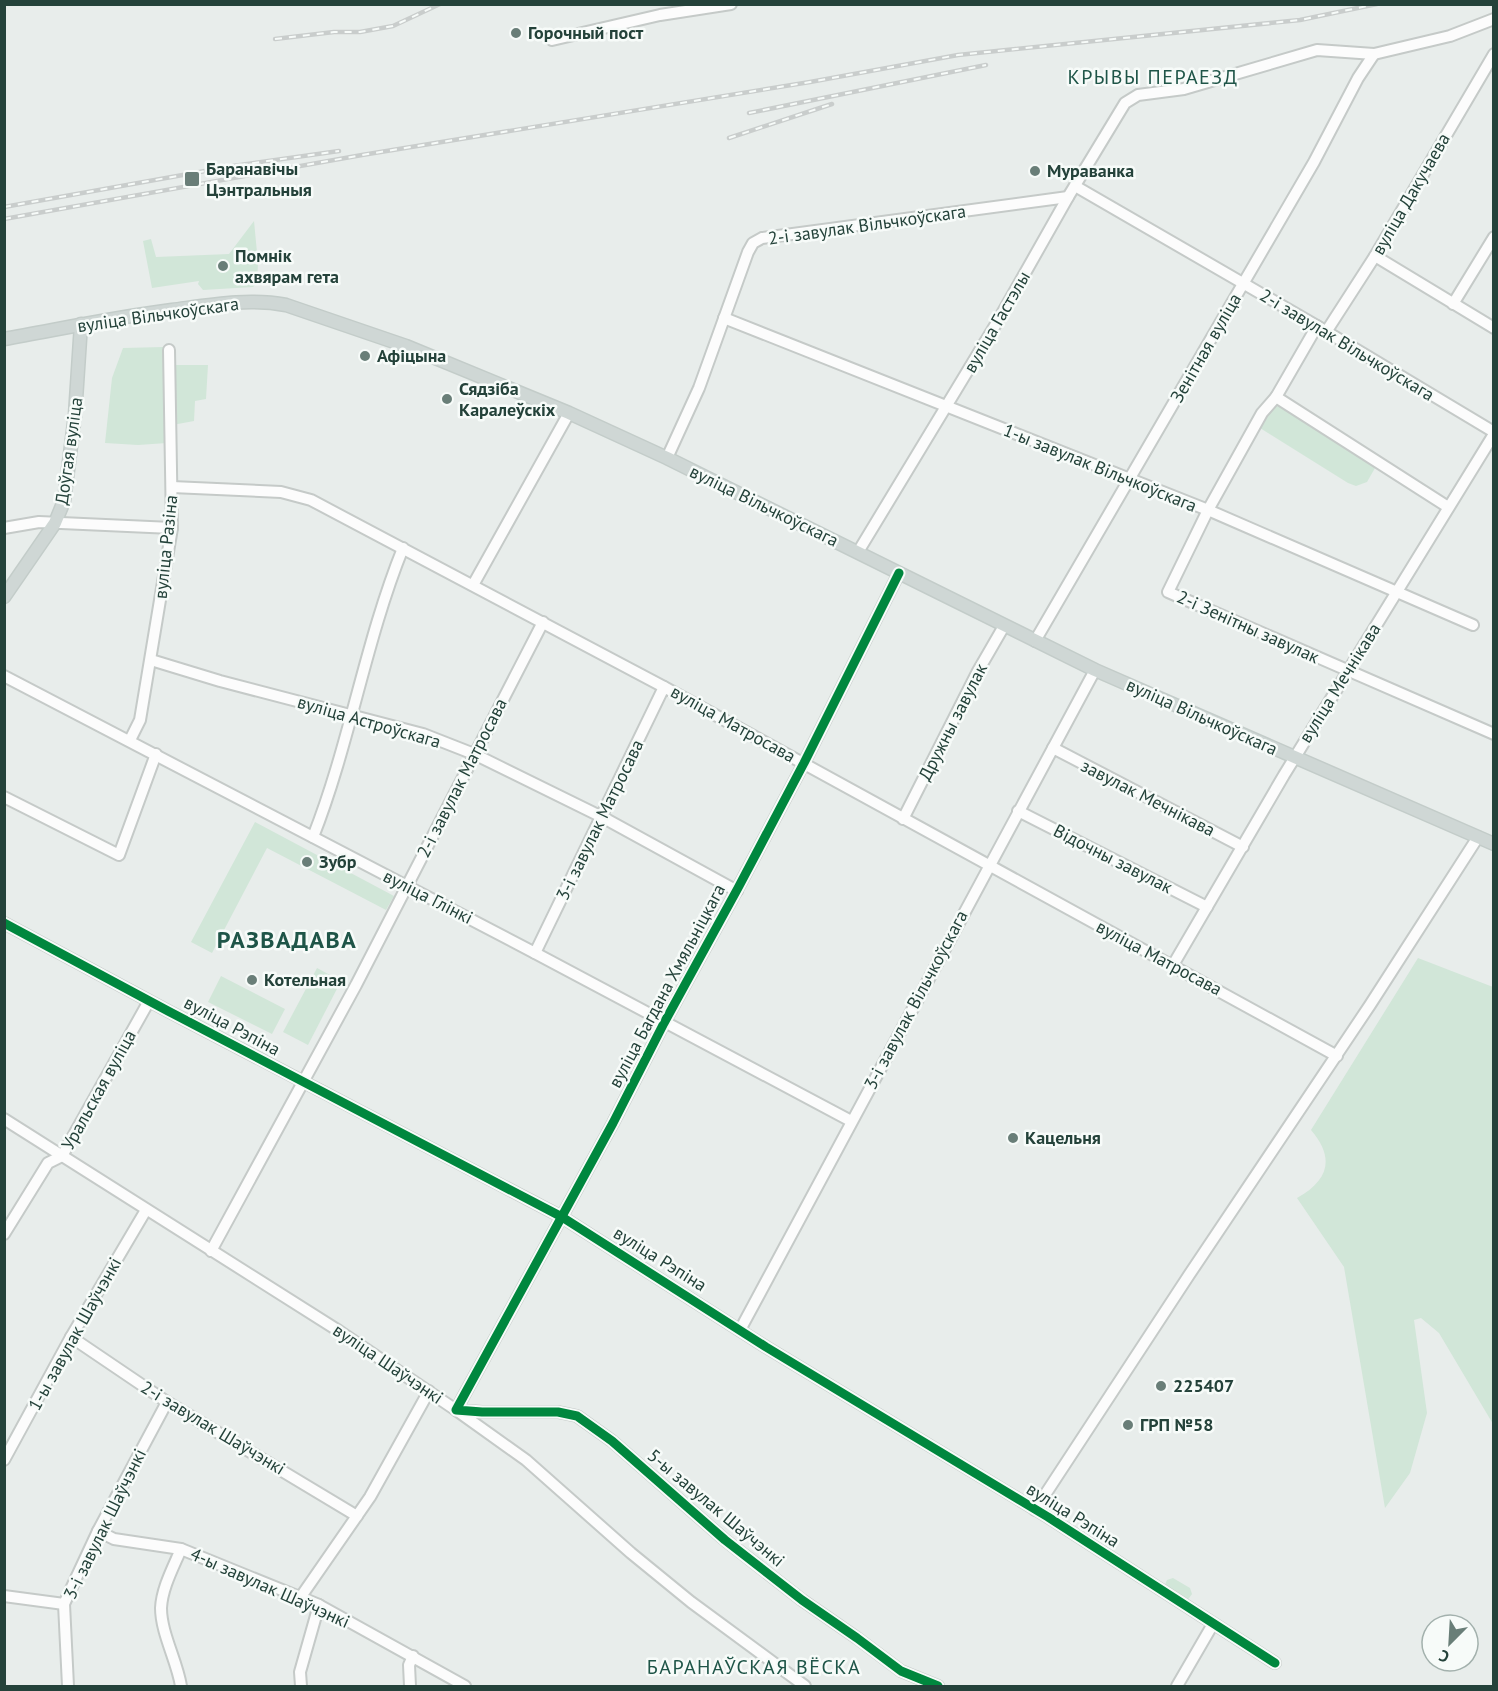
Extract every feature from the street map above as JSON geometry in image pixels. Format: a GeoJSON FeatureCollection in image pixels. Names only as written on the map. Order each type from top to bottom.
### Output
{"type":"FeatureCollection","features":[{"type":"Feature","properties":{"kind":"main road","name":"вуліца Вільчкоўскага"},"geometry":{"type":"LineString","coordinates":[[4,339],[81,324],[224,302],[286,305],[406,346],[568,413],[667,458],[1095,670],[1494,844]]}},
{"type":"Feature","properties":{"kind":"main road","name":"Доўгая вуліца"},"geometry":{"type":"LineString","coordinates":[[4,597],[60,513],[75,415],[81,324]]}},
{"type":"Feature","properties":{"kind":"street"},"geometry":{"type":"LineString","coordinates":[[552,40],[660,15],[731,4]]}},
{"type":"Feature","properties":{"kind":"street"},"geometry":{"type":"LineString","coordinates":[[1374,54],[1450,36],[1494,19]]}},
{"type":"Feature","properties":{"kind":"street","name":"вуліца Гастэлы"},"geometry":{"type":"LineString","coordinates":[[858,552],[947,406],[1125,103],[1138,95],[1184,89],[1317,50],[1374,54]]}},
{"type":"Feature","properties":{"kind":"street","name":"Зенітная вуліца"},"geometry":{"type":"LineString","coordinates":[[1035,641],[1131,479],[1314,162],[1358,78],[1374,54]]}},
{"type":"Feature","properties":{"kind":"street","name":"вуліца Дакучаева"},"geometry":{"type":"LineString","coordinates":[[1168,592],[1208,510],[1262,413],[1276,397],[1375,256],[1494,54]]}},
{"type":"Feature","properties":{"kind":"street","name":"2-і завулак Вільчкоўскага"},"geometry":{"type":"LineString","coordinates":[[1075,186],[1322,329],[1494,433]]}},
{"type":"Feature","properties":{"kind":"street","name":"2-і завулак Вільчкоўскага"},"geometry":{"type":"LineString","coordinates":[[667,458],[699,388],[753,243],[762,238],[1068,197]]}},
{"type":"Feature","properties":{"kind":"street"},"geometry":{"type":"LineString","coordinates":[[1454,304],[1494,237]]}},
{"type":"Feature","properties":{"kind":"street"},"geometry":{"type":"LineString","coordinates":[[1375,256],[1494,328]]}},
{"type":"Feature","properties":{"kind":"street","name":"1-ы завулак Вільчкоўскага"},"geometry":{"type":"LineString","coordinates":[[724,318],[1208,510],[1473,625]]}},
{"type":"Feature","properties":{"kind":"street","name":"вуліца Разіна"},"geometry":{"type":"LineString","coordinates":[[130,740],[140,720],[172,528],[169,350]]}},
{"type":"Feature","properties":{"kind":"street"},"geometry":{"type":"LineString","coordinates":[[1276,397],[1448,507]]}},
{"type":"Feature","properties":{"kind":"street"},"geometry":{"type":"LineString","coordinates":[[472,585],[568,413]]}},
{"type":"Feature","properties":{"kind":"street","name":"вуліца Мечнікава"},"geometry":{"type":"LineString","coordinates":[[1173,965],[1347,670],[1494,433]]}},
{"type":"Feature","properties":{"kind":"street","name":"вуліца Матросава"},"geometry":{"type":"LineString","coordinates":[[172,487],[290,493],[311,500],[664,687],[1337,1056]]}},
{"type":"Feature","properties":{"kind":"street"},"geometry":{"type":"LineString","coordinates":[[4,528],[39,522],[172,528]]}},
{"type":"Feature","properties":{"kind":"street"},"geometry":{"type":"LineString","coordinates":[[313,837],[352,717],[390,580],[403,548]]}},
{"type":"Feature","properties":{"kind":"street","name":"вуліца Багдана Хмяльніцкага"},"geometry":{"type":"LineString","coordinates":[[456,1410],[737,891],[899,573]]}},
{"type":"Feature","properties":{"kind":"street","name":"2-і Зенітны завулак"},"geometry":{"type":"LineString","coordinates":[[1168,592],[1494,734]]}},
{"type":"Feature","properties":{"kind":"street","name":"2-і завулак Матросава"},"geometry":{"type":"LineString","coordinates":[[212,1251],[356,985],[543,622]]}},
{"type":"Feature","properties":{"kind":"street","name":"Дружны завулак"},"geometry":{"type":"LineString","coordinates":[[903,819],[978,671],[1004,626]]}},
{"type":"Feature","properties":{"kind":"street","name":"вуліца Астроўскага"},"geometry":{"type":"LineString","coordinates":[[151,660],[352,717],[423,734],[474,754],[602,817],[737,891]]}},
{"type":"Feature","properties":{"kind":"street","name":"3-і завулак Вільчкоўскага"},"geometry":{"type":"LineString","coordinates":[[740,1330],[1095,670]]}},
{"type":"Feature","properties":{"kind":"street","name":"вуліца Глінкі"},"geometry":{"type":"LineString","coordinates":[[4,676],[535,952],[851,1121]]}},
{"type":"Feature","properties":{"kind":"street","name":"3-і завулак Матросава"},"geometry":{"type":"LineString","coordinates":[[535,952],[664,687]]}},
{"type":"Feature","properties":{"kind":"street","name":"завулак Мечнікава"},"geometry":{"type":"LineString","coordinates":[[1053,748],[1243,847]]}},
{"type":"Feature","properties":{"kind":"street"},"geometry":{"type":"LineString","coordinates":[[4,797],[119,855],[156,754]]}},
{"type":"Feature","properties":{"kind":"street","name":"Відочны завулак"},"geometry":{"type":"LineString","coordinates":[[1018,811],[1208,907]]}},
{"type":"Feature","properties":{"kind":"street"},"geometry":{"type":"LineString","coordinates":[[1035,1510],[1183,1284],[1337,1056],[1478,837]]}},
{"type":"Feature","properties":{"kind":"street","name":"вуліца Рэпіна"},"geometry":{"type":"LineString","coordinates":[[4,923],[562,1217],[740,1330],[1035,1510],[1275,1663]]}},
{"type":"Feature","properties":{"kind":"street","name":"Уральская вуліца"},"geometry":{"type":"LineString","coordinates":[[4,1234],[48,1163],[62,1156],[149,1001]]}},
{"type":"Feature","properties":{"kind":"street","name":"вуліца Шаўчэнкі"},"geometry":{"type":"LineString","coordinates":[[4,1119],[339,1331],[456,1410],[526,1460],[631,1553],[691,1602],[805,1686]]}},
{"type":"Feature","properties":{"kind":"street","name":"1-ы завулак Шаўчэнкі"},"geometry":{"type":"LineString","coordinates":[[4,1460],[71,1337],[146,1210]]}},
{"type":"Feature","properties":{"kind":"street","name":"2-і завулак Шаўчэнкі"},"geometry":{"type":"LineString","coordinates":[[71,1337],[166,1402],[357,1516]]}},
{"type":"Feature","properties":{"kind":"street"},"geometry":{"type":"LineString","coordinates":[[300,1598],[370,1497],[429,1391]]}},
{"type":"Feature","properties":{"kind":"street","name":"3-і завулак Шаўчэнкі"},"geometry":{"type":"LineString","coordinates":[[68,1686],[64,1604],[98,1531],[166,1402]]}},
{"type":"Feature","properties":{"kind":"street","name":"5-ы завулак Шаўчэнкі"},"geometry":{"type":"LineString","coordinates":[[456,1410],[558,1412],[577,1416],[612,1441],[725,1540],[802,1600],[901,1671],[938,1686]]}},
{"type":"Feature","properties":{"kind":"street","name":"4-ы завулак Шаўчэнкі"},"geometry":{"type":"LineString","coordinates":[[98,1531],[114,1539],[181,1549],[320,1605],[465,1686]]}},
{"type":"Feature","properties":{"kind":"street"},"geometry":{"type":"LineString","coordinates":[[181,1549],[164,1591],[161,1609],[182,1686]]}},
{"type":"Feature","properties":{"kind":"street"},"geometry":{"type":"LineString","coordinates":[[4,1596],[64,1604]]}},
{"type":"Feature","properties":{"kind":"street"},"geometry":{"type":"LineString","coordinates":[[301,1686],[300,1672],[320,1605]]}},
{"type":"Feature","properties":{"kind":"street"},"geometry":{"type":"LineString","coordinates":[[1177,1686],[1214,1624]]}},
{"type":"Feature","properties":{"kind":"street"},"geometry":{"type":"LineString","coordinates":[[410,1686],[410,1665],[413,1656]]}},
{"type":"Feature","properties":{"kind":"green space"},"geometry":{"type":"Polygon","coordinates":[[[254,221],[258,263],[257,283],[253,287],[203,290],[198,284],[199,281],[152,288],[143,241],[151,239],[156,257],[229,254],[254,221]]]}},
{"type":"Feature","properties":{"kind":"green space"},"geometry":{"type":"Polygon","coordinates":[[[163,347],[165,365],[208,365],[206,399],[195,401],[194,421],[167,426],[167,443],[138,445],[105,443],[112,378],[123,348],[163,347]]]}},
{"type":"Feature","properties":{"kind":"green space"},"geometry":{"type":"Polygon","coordinates":[[[1280,406],[1372,463],[1375,468],[1367,482],[1356,486],[1348,483],[1260,428],[1273,407],[1280,406]]]}},
{"type":"Feature","properties":{"kind":"green space"},"geometry":{"type":"Polygon","coordinates":[[[255,822],[394,896],[386,910],[267,848],[212,953],[191,942],[255,822]]]}},
{"type":"Feature","properties":{"kind":"green space"},"geometry":{"type":"Polygon","coordinates":[[[1418,958],[1493,987],[1493,1424],[1439,1333],[1421,1318],[1414,1320],[1427,1413],[1410,1473],[1385,1508],[1344,1267],[1297,1198],[1316,1184],[1325,1168],[1326,1159],[1323,1150],[1311,1130],[1418,958]]]}},
{"type":"Feature","properties":{"kind":"green space"},"geometry":{"type":"Polygon","coordinates":[[[317,968],[341,981],[308,1045],[283,1032],[317,968]]]}},
{"type":"Feature","properties":{"kind":"green space"},"geometry":{"type":"Polygon","coordinates":[[[221,976],[285,1009],[272,1034],[208,1002],[221,976]]]}},
{"type":"Feature","properties":{"kind":"green space"},"geometry":{"type":"Polygon","coordinates":[[[1173,1578],[1190,1588],[1192,1594],[1187,1601],[1164,1587],[1167,1580],[1173,1578]]]}},
{"type":"Feature","properties":{"kind":"railway"},"geometry":{"type":"LineString","coordinates":[[275,39],[334,32],[360,32],[393,26],[440,4]]}},
{"type":"Feature","properties":{"kind":"railway"},"geometry":{"type":"LineString","coordinates":[[4,219],[362,155],[810,82],[958,55],[1300,20],[1377,4]]}},
{"type":"Feature","properties":{"kind":"railway"},"geometry":{"type":"LineString","coordinates":[[749,113],[986,65]]}},
{"type":"Feature","properties":{"kind":"railway"},"geometry":{"type":"LineString","coordinates":[[729,138],[832,104]]}},
{"type":"Feature","properties":{"kind":"railway"},"geometry":{"type":"LineString","coordinates":[[4,207],[233,166],[339,151]]}},
{"type":"Feature","properties":{"kind":"cycle path"},"geometry":{"type":"LineString","coordinates":[[899,573],[804,763],[738,888],[456,1410],[558,1412],[577,1416],[612,1441],[725,1540],[802,1600],[901,1671],[938,1686]]}},
{"type":"Feature","properties":{"kind":"cycle path"},"geometry":{"type":"LineString","coordinates":[[4,923],[562,1217],[766,1347],[1048,1517],[1275,1663]]}},
{"type":"Feature","properties":{"kind":"place","name":"Горочный пост"},"geometry":{"type":"Point","coordinates":[516,33]}},
{"type":"Feature","properties":{"kind":"place","name":"Мураванка"},"geometry":{"type":"Point","coordinates":[1035,171]}},
{"type":"Feature","properties":{"kind":"place","name":"Баранавічы Цэнтральныя"},"geometry":{"type":"Point","coordinates":[192,179]}},
{"type":"Feature","properties":{"kind":"place","name":"Помнік ахвярам гета"},"geometry":{"type":"Point","coordinates":[223,266]}},
{"type":"Feature","properties":{"kind":"place","name":"Афіцына"},"geometry":{"type":"Point","coordinates":[365,356]}},
{"type":"Feature","properties":{"kind":"place","name":"Сядзіба Каралеўскіх"},"geometry":{"type":"Point","coordinates":[447,399]}},
{"type":"Feature","properties":{"kind":"place","name":"Зубр"},"geometry":{"type":"Point","coordinates":[307,862]}},
{"type":"Feature","properties":{"kind":"place","name":"Котельная"},"geometry":{"type":"Point","coordinates":[252,980]}},
{"type":"Feature","properties":{"kind":"place","name":"Кацельня"},"geometry":{"type":"Point","coordinates":[1013,1138]}},
{"type":"Feature","properties":{"kind":"place","name":"225407"},"geometry":{"type":"Point","coordinates":[1161,1386]}},
{"type":"Feature","properties":{"kind":"place","name":"ГРП №58"},"geometry":{"type":"Point","coordinates":[1128,1425]}},
{"type":"Feature","properties":{"kind":"district","name":"КРЫВЫ ПЕРАЕЗД"},"geometry":{"type":"Point","coordinates":[1153,77]}},
{"type":"Feature","properties":{"kind":"district","name":"РАЗВАДАВА"},"geometry":{"type":"Point","coordinates":[287,940]}},
{"type":"Feature","properties":{"kind":"district","name":"БАРАНАЎСКАЯ ВЁСКА"},"geometry":{"type":"Point","coordinates":[754,1667]}}]}
